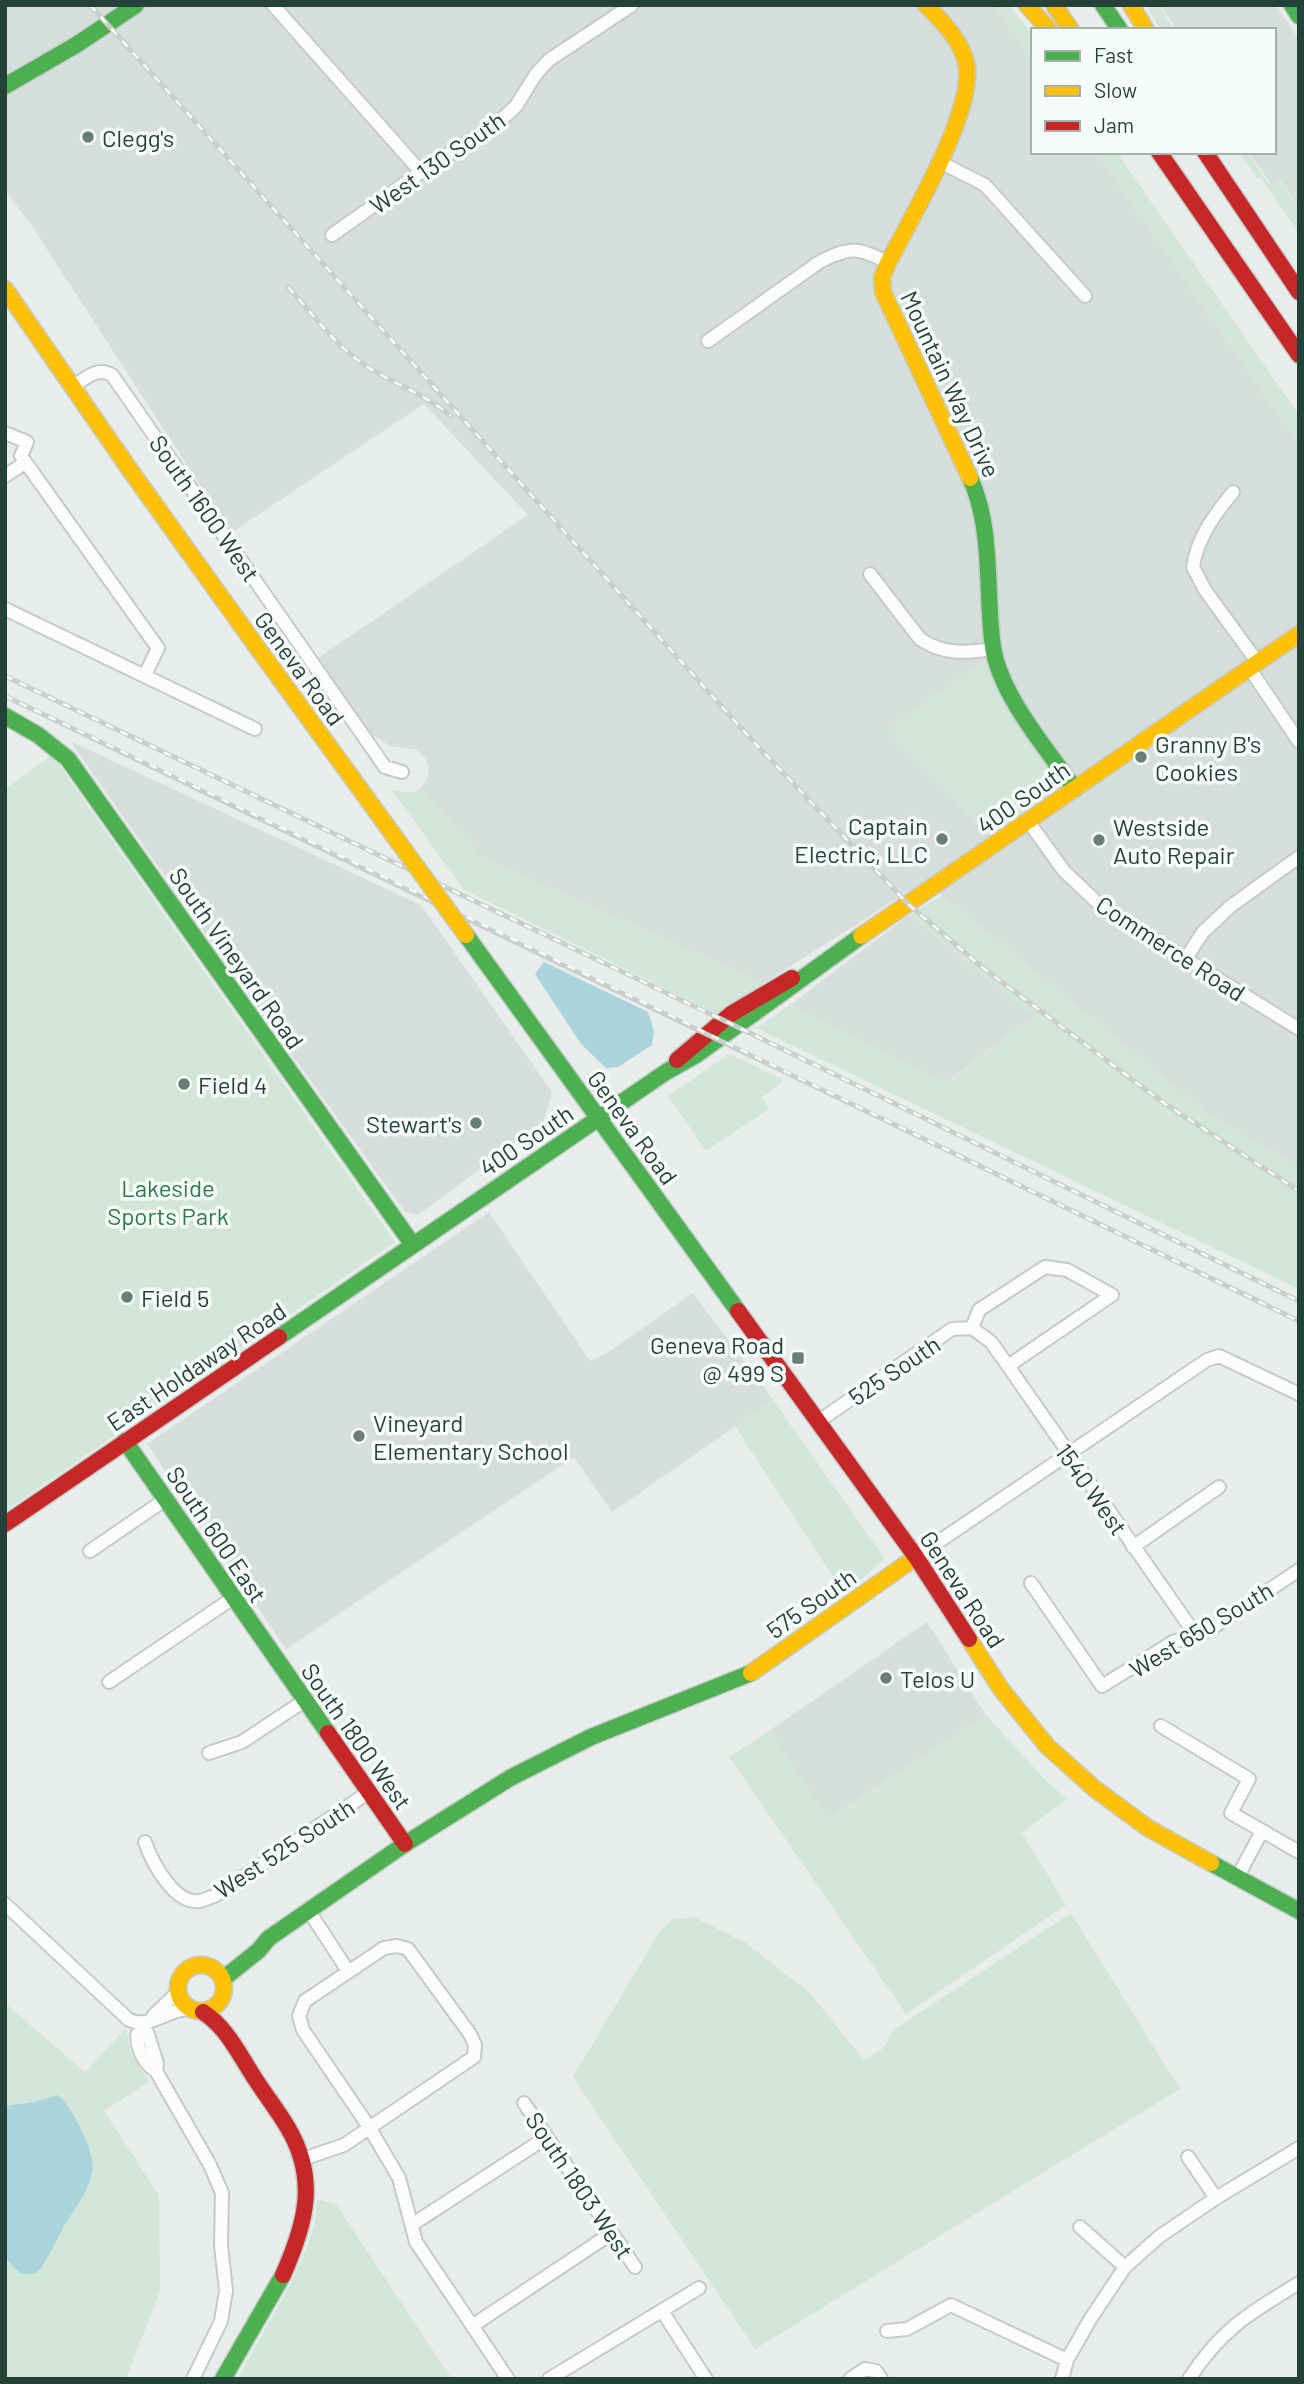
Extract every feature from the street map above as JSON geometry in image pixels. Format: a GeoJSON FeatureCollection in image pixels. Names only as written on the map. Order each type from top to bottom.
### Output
{"type":"FeatureCollection","features":[{"type":"Feature","properties":{"kind":"main road"},"geometry":{"type":"LineString","coordinates":[[5,86],[76,45],[136,5]]}},
{"type":"Feature","properties":{"kind":"main road","name":"Mountain Way Drive"},"geometry":{"type":"LineString","coordinates":[[926,5],[953,34],[967,68],[968,81],[963,106],[939,161],[882,278],[885,300],[978,495],[985,537],[993,649],[1007,691],[1075,789]]}},
{"type":"Feature","properties":{"kind":"main road"},"geometry":{"type":"LineString","coordinates":[[1027,5],[1047,28]]}},
{"type":"Feature","properties":{"kind":"main road"},"geometry":{"type":"LineString","coordinates":[[1054,5],[1070,28]]}},
{"type":"Feature","properties":{"kind":"main road"},"geometry":{"type":"LineString","coordinates":[[1103,5],[1119,28]]}},
{"type":"Feature","properties":{"kind":"main road"},"geometry":{"type":"LineString","coordinates":[[1131,5],[1145,28]]}},
{"type":"Feature","properties":{"kind":"main road"},"geometry":{"type":"LineString","coordinates":[[1292,5],[1299,16]]}},
{"type":"Feature","properties":{"kind":"main road"},"geometry":{"type":"LineString","coordinates":[[1160,154],[1299,355]]}},
{"type":"Feature","properties":{"kind":"main road"},"geometry":{"type":"LineString","coordinates":[[1206,154],[1299,292]]}},
{"type":"Feature","properties":{"kind":"main road","name":"Geneva Road"},"geometry":{"type":"LineString","coordinates":[[5,289],[254,643],[916,1557],[1001,1689],[1056,1755],[1095,1789],[1148,1828],[1299,1911]]}},
{"type":"Feature","properties":{"kind":"main road","name":"400 South"},"geometry":{"type":"LineString","coordinates":[[413,1245],[666,1072],[696,1055],[792,988],[814,969],[1299,634]]}},
{"type":"Feature","properties":{"kind":"main road","name":"South Vineyard Road"},"geometry":{"type":"LineString","coordinates":[[5,716],[51,744],[68,759],[413,1245]]}},
{"type":"Feature","properties":{"kind":"main road","name":"East Holdaway Road"},"geometry":{"type":"LineString","coordinates":[[5,1524],[413,1245]]}},
{"type":"Feature","properties":{"kind":"main road","name":"South 600 East"},"geometry":{"type":"LineString","coordinates":[[125,1441],[271,1653]]}},
{"type":"Feature","properties":{"kind":"main road","name":"575 South"},"geometry":{"type":"LineString","coordinates":[[218,1973],[258,1951],[269,1938],[405,1844],[510,1778],[591,1737],[751,1673],[916,1557]]}},
{"type":"Feature","properties":{"kind":"main road","name":"South 1800 West"},"geometry":{"type":"LineString","coordinates":[[271,1653],[405,1844]]}},
{"type":"Feature","properties":{"kind":"main road"},"geometry":{"type":"LineString","coordinates":[[223,2379],[290,2260],[304,2220],[307,2187],[303,2159],[293,2134],[229,2037],[211,2016],[183,2004],[178,1984],[185,1971],[200,1965],[218,1973],[225,1987],[221,2012],[229,2028],[229,2037]]}},
{"type":"Feature","properties":{"kind":"main road"},"geometry":{"type":"LineString","coordinates":[[196,2010],[215,2008],[221,2002]]}},
{"type":"Feature","properties":{"kind":"street"},"geometry":{"type":"LineString","coordinates":[[273,5],[421,172]]}},
{"type":"Feature","properties":{"kind":"street","name":"West 130 South"},"geometry":{"type":"LineString","coordinates":[[332,235],[421,172],[500,121],[516,106],[536,74],[549,60],[632,5]]}},
{"type":"Feature","properties":{"kind":"street"},"geometry":{"type":"LineString","coordinates":[[939,161],[985,185],[1085,296]]}},
{"type":"Feature","properties":{"kind":"street"},"geometry":{"type":"LineString","coordinates":[[708,341],[818,263],[835,254],[856,249],[888,263]]}},
{"type":"Feature","properties":{"kind":"street","name":"South 1600 West"},"geometry":{"type":"LineString","coordinates":[[72,387],[93,373],[102,371],[112,374],[385,766],[402,772]]}},
{"type":"Feature","properties":{"kind":"street"},"geometry":{"type":"LineString","coordinates":[[5,433],[27,442],[21,456],[25,463],[159,648],[145,675]]}},
{"type":"Feature","properties":{"kind":"street"},"geometry":{"type":"LineString","coordinates":[[5,476],[25,463]]}},
{"type":"Feature","properties":{"kind":"street"},"geometry":{"type":"LineString","coordinates":[[1233,492],[1217,510],[1201,540],[1193,567],[1299,742]]}},
{"type":"Feature","properties":{"kind":"street"},"geometry":{"type":"LineString","coordinates":[[870,574],[920,639],[931,646],[958,652],[993,649]]}},
{"type":"Feature","properties":{"kind":"street"},"geometry":{"type":"LineString","coordinates":[[5,609],[256,729]]}},
{"type":"Feature","properties":{"kind":"street","name":"Commerce Road"},"geometry":{"type":"LineString","coordinates":[[1028,821],[1064,871],[1102,907],[1299,1029]]}},
{"type":"Feature","properties":{"kind":"street"},"geometry":{"type":"LineString","coordinates":[[1186,958],[1203,932],[1231,906],[1299,858]]}},
{"type":"Feature","properties":{"kind":"street","name":"525 South"},"geometry":{"type":"LineString","coordinates":[[972,1328],[979,1310],[1045,1267],[1067,1270],[1112,1295],[1008,1366]]}},
{"type":"Feature","properties":{"kind":"street","name":"525 South"},"geometry":{"type":"LineString","coordinates":[[818,1421],[953,1329],[972,1328],[991,1342]]}},
{"type":"Feature","properties":{"kind":"street","name":"1540 West"},"geometry":{"type":"LineString","coordinates":[[991,1342],[1195,1634]]}},
{"type":"Feature","properties":{"kind":"street","name":"575 South"},"geometry":{"type":"LineString","coordinates":[[916,1557],[1207,1360],[1219,1356],[1299,1394]]}},
{"type":"Feature","properties":{"kind":"street"},"geometry":{"type":"LineString","coordinates":[[1133,1547],[1219,1487]]}},
{"type":"Feature","properties":{"kind":"street"},"geometry":{"type":"LineString","coordinates":[[90,1551],[166,1499]]}},
{"type":"Feature","properties":{"kind":"street","name":"West 650 South"},"geometry":{"type":"LineString","coordinates":[[1031,1583],[1102,1686],[1172,1642],[1221,1622],[1299,1570]]}},
{"type":"Feature","properties":{"kind":"street"},"geometry":{"type":"LineString","coordinates":[[109,1682],[233,1598]]}},
{"type":"Feature","properties":{"kind":"street"},"geometry":{"type":"LineString","coordinates":[[209,1753],[243,1742],[304,1701]]}},
{"type":"Feature","properties":{"kind":"street"},"geometry":{"type":"LineString","coordinates":[[1161,1726],[1249,1779],[1231,1813],[1299,1852]]}},
{"type":"Feature","properties":{"kind":"street","name":"West 525 South"},"geometry":{"type":"LineString","coordinates":[[145,1842],[151,1859],[167,1883],[179,1895],[198,1902],[216,1895],[369,1792]]}},
{"type":"Feature","properties":{"kind":"street"},"geometry":{"type":"LineString","coordinates":[[1237,1878],[1262,1831]]}},
{"type":"Feature","properties":{"kind":"street"},"geometry":{"type":"LineString","coordinates":[[5,1904],[90,1981],[122,2015],[134,2022],[144,2024],[159,2020],[172,2012],[196,2010]]}},
{"type":"Feature","properties":{"kind":"street"},"geometry":{"type":"LineString","coordinates":[[309,1911],[348,1971]]}},
{"type":"Feature","properties":{"kind":"street"},"geometry":{"type":"LineString","coordinates":[[303,2159],[344,2146],[369,2127],[474,2057],[475,2045],[470,2034],[408,1949],[397,1946],[384,1948],[305,2001],[299,2016],[303,2030],[369,2127],[399,2178],[416,2242],[508,2379]]}},
{"type":"Feature","properties":{"kind":"street"},"geometry":{"type":"LineString","coordinates":[[178,1992],[144,2024],[137,2035],[138,2046],[150,2067],[156,2071],[210,2165],[222,2193],[221,2245],[226,2291],[221,2321],[193,2379]]}},
{"type":"Feature","properties":{"kind":"street","name":"South 1803 West"},"geometry":{"type":"LineString","coordinates":[[524,2103],[635,2267]]}},
{"type":"Feature","properties":{"kind":"street"},"geometry":{"type":"LineString","coordinates":[[413,2224],[547,2137]]}},
{"type":"Feature","properties":{"kind":"street"},"geometry":{"type":"LineString","coordinates":[[1062,2379],[1067,2360],[1125,2267],[1160,2236],[1216,2198],[1299,2148]]}},
{"type":"Feature","properties":{"kind":"street"},"geometry":{"type":"LineString","coordinates":[[1188,2158],[1216,2198]]}},
{"type":"Feature","properties":{"kind":"street"},"geometry":{"type":"LineString","coordinates":[[1080,2227],[1125,2267]]}},
{"type":"Feature","properties":{"kind":"street"},"geometry":{"type":"LineString","coordinates":[[472,2326],[612,2233]]}},
{"type":"Feature","properties":{"kind":"street"},"geometry":{"type":"LineString","coordinates":[[1189,2379],[1205,2354],[1227,2330],[1299,2283]]}},
{"type":"Feature","properties":{"kind":"street"},"geometry":{"type":"LineString","coordinates":[[548,2379],[699,2288]]}},
{"type":"Feature","properties":{"kind":"street"},"geometry":{"type":"LineString","coordinates":[[887,2330],[907,2329],[950,2305],[1067,2360]]}},
{"type":"Feature","properties":{"kind":"street"},"geometry":{"type":"LineString","coordinates":[[662,2311],[706,2379]]}},
{"type":"Feature","properties":{"kind":"street"},"geometry":{"type":"LineString","coordinates":[[850,2379],[865,2369],[879,2375]]}},
{"type":"Feature","properties":{"kind":"shaded area"},"geometry":{"type":"Polygon","coordinates":[[[5,5],[994,5],[1031,58],[1031,154],[1097,154],[1299,444],[1299,1167],[1208,1114],[925,881],[764,983],[481,857],[421,788],[428,777],[429,769],[425,758],[417,750],[390,746],[371,734],[318,658],[528,515],[424,404],[231,533],[30,223],[5,191],[5,5]]]}},
{"type":"Feature","properties":{"kind":"shaded area"},"geometry":{"type":"Polygon","coordinates":[[[1160,5],[1276,5],[1299,39],[1299,207],[1280,180],[1272,185],[1249,154],[1276,154],[1276,28],[1176,28],[1160,5]]]}},
{"type":"Feature","properties":{"kind":"shaded area"},"geometry":{"type":"Polygon","coordinates":[[[70,741],[421,905],[552,1092],[543,1122],[418,1215],[405,1212],[70,741]]]}},
{"type":"Feature","properties":{"kind":"shaded area"},"geometry":{"type":"Polygon","coordinates":[[[909,915],[1034,1016],[947,1083],[790,1005],[909,915]]]}},
{"type":"Feature","properties":{"kind":"shaded area","name":"Vineyard Elementary School"},"geometry":{"type":"Polygon","coordinates":[[[489,1212],[590,1361],[607,1353],[693,1293],[773,1400],[612,1512],[574,1457],[286,1649],[147,1444],[489,1212]]]}},
{"type":"Feature","properties":{"kind":"shaded area"},"geometry":{"type":"Polygon","coordinates":[[[927,1622],[986,1715],[829,1819],[769,1731],[927,1622]]]}},
{"type":"Feature","properties":{"kind":"green space"},"geometry":{"type":"Polygon","coordinates":[[[994,5],[1009,5],[1031,32],[1031,58],[994,5]]]}},
{"type":"Feature","properties":{"kind":"green space"},"geometry":{"type":"Polygon","coordinates":[[[1146,5],[1158,5],[1174,28],[1160,28],[1146,5]]]}},
{"type":"Feature","properties":{"kind":"green space"},"geometry":{"type":"Polygon","coordinates":[[[1097,154],[1118,154],[1299,415],[1299,444],[1097,154]]]}},
{"type":"Feature","properties":{"kind":"green space"},"geometry":{"type":"Polygon","coordinates":[[[1240,154],[1248,154],[1270,185],[1280,181],[1299,208],[1299,233],[1260,177],[1257,178],[1240,154]]]}},
{"type":"Feature","properties":{"kind":"green space"},"geometry":{"type":"Polygon","coordinates":[[[986,659],[995,690],[1050,772],[1055,784],[1053,792],[991,839],[887,729],[986,659]]]}},
{"type":"Feature","properties":{"kind":"green space","name":"Lakeside Sports Park"},"geometry":{"type":"Polygon","coordinates":[[[52,755],[395,1242],[5,1511],[5,789],[52,755]]]}},
{"type":"Feature","properties":{"kind":"green space"},"geometry":{"type":"Polygon","coordinates":[[[421,788],[481,857],[764,983],[719,1015],[464,890],[391,789],[410,792],[421,788]]]}},
{"type":"Feature","properties":{"kind":"green space"},"geometry":{"type":"Polygon","coordinates":[[[942,895],[1208,1114],[1299,1167],[1299,1289],[756,1028],[790,1005],[948,1083],[1034,1016],[909,915],[942,895]]]}},
{"type":"Feature","properties":{"kind":"green space"},"geometry":{"type":"Polygon","coordinates":[[[729,1054],[784,1080],[762,1098],[769,1109],[706,1151],[668,1096],[729,1054]]]}},
{"type":"Feature","properties":{"kind":"green space"},"geometry":{"type":"Polygon","coordinates":[[[773,1400],[885,1559],[844,1594],[735,1426],[773,1400]]]}},
{"type":"Feature","properties":{"kind":"green space"},"geometry":{"type":"Polygon","coordinates":[[[986,1715],[1048,1783],[1067,1799],[1022,1833],[1066,1905],[906,2014],[729,1757],[769,1731],[830,1819],[986,1715]]]}},
{"type":"Feature","properties":{"kind":"green space"},"geometry":{"type":"Polygon","coordinates":[[[1071,1913],[1180,2089],[755,2349],[573,2077],[660,1931],[673,1919],[694,1917],[746,1943],[809,1992],[864,2060],[883,2048],[895,2029],[1071,1913]]]}},
{"type":"Feature","properties":{"kind":"green space"},"geometry":{"type":"Polygon","coordinates":[[[5,2003],[85,2072],[126,2028],[130,2051],[149,2082],[104,2111],[159,2195],[160,2291],[126,2379],[5,2379],[5,2003]]]}},
{"type":"Feature","properties":{"kind":"green space"},"geometry":{"type":"Polygon","coordinates":[[[317,2199],[336,2204],[452,2379],[238,2379],[297,2270],[313,2228],[317,2199]]]}},
{"type":"Feature","properties":{"kind":"water"},"geometry":{"type":"Polygon","coordinates":[[[544,962],[648,1012],[654,1031],[652,1045],[618,1067],[606,1068],[581,1044],[535,974],[544,962]]]}},
{"type":"Feature","properties":{"kind":"water"},"geometry":{"type":"Polygon","coordinates":[[[58,2095],[82,2131],[91,2154],[92,2173],[84,2195],[40,2270],[24,2274],[12,2266],[5,2256],[5,2106],[58,2095]]]}},
{"type":"Feature","properties":{"kind":"railway"},"geometry":{"type":"LineString","coordinates":[[90,5],[751,739],[908,904],[983,968],[1161,1101],[1299,1191]]}},
{"type":"Feature","properties":{"kind":"railway"},"geometry":{"type":"LineString","coordinates":[[288,287],[352,356],[451,416]]}},
{"type":"Feature","properties":{"kind":"railway"},"geometry":{"type":"LineString","coordinates":[[5,676],[723,1020],[1299,1301]]}},
{"type":"Feature","properties":{"kind":"railway"},"geometry":{"type":"LineString","coordinates":[[5,696],[1299,1321]]}},
{"type":"Feature","properties":{"kind":"traffic: fast"},"geometry":{"type":"LineString","coordinates":[[5,86],[76,45],[136,5]]}},
{"type":"Feature","properties":{"kind":"traffic: fast"},"geometry":{"type":"LineString","coordinates":[[1103,5],[1119,28]]}},
{"type":"Feature","properties":{"kind":"traffic: fast"},"geometry":{"type":"LineString","coordinates":[[1292,5],[1299,16]]}},
{"type":"Feature","properties":{"kind":"traffic: fast"},"geometry":{"type":"LineString","coordinates":[[970,478],[983,518],[991,626],[997,665],[1026,721],[1075,789]]}},
{"type":"Feature","properties":{"kind":"traffic: fast"},"geometry":{"type":"LineString","coordinates":[[5,716],[38,735],[68,759],[413,1245]]}},
{"type":"Feature","properties":{"kind":"traffic: fast"},"geometry":{"type":"LineString","coordinates":[[466,935],[738,1311]]}},
{"type":"Feature","properties":{"kind":"traffic: fast"},"geometry":{"type":"LineString","coordinates":[[279,1337],[666,1072],[696,1055],[861,936]]}},
{"type":"Feature","properties":{"kind":"traffic: fast"},"geometry":{"type":"LineString","coordinates":[[125,1441],[328,1733]]}},
{"type":"Feature","properties":{"kind":"traffic: fast"},"geometry":{"type":"LineString","coordinates":[[223,1979],[258,1951],[269,1938],[405,1844],[510,1778],[591,1737],[751,1673]]}},
{"type":"Feature","properties":{"kind":"traffic: fast"},"geometry":{"type":"LineString","coordinates":[[1211,1863],[1299,1911]]}},
{"type":"Feature","properties":{"kind":"traffic: fast"},"geometry":{"type":"LineString","coordinates":[[223,2379],[283,2275]]}},
{"type":"Feature","properties":{"kind":"traffic: slow"},"geometry":{"type":"LineString","coordinates":[[926,5],[946,26],[962,50],[967,68],[966,88],[960,112],[938,167],[888,263],[882,278],[883,292],[970,478]]}},
{"type":"Feature","properties":{"kind":"traffic: slow"},"geometry":{"type":"LineString","coordinates":[[1027,5],[1047,28]]}},
{"type":"Feature","properties":{"kind":"traffic: slow"},"geometry":{"type":"LineString","coordinates":[[1054,5],[1070,28]]}},
{"type":"Feature","properties":{"kind":"traffic: slow"},"geometry":{"type":"LineString","coordinates":[[1131,5],[1145,28]]}},
{"type":"Feature","properties":{"kind":"traffic: slow"},"geometry":{"type":"LineString","coordinates":[[5,289],[254,643]]}},
{"type":"Feature","properties":{"kind":"traffic: slow"},"geometry":{"type":"LineString","coordinates":[[861,936],[1299,634]]}},
{"type":"Feature","properties":{"kind":"traffic: slow"},"geometry":{"type":"LineString","coordinates":[[254,643],[466,935]]}},
{"type":"Feature","properties":{"kind":"traffic: slow"},"geometry":{"type":"LineString","coordinates":[[751,1673],[916,1557]]}},
{"type":"Feature","properties":{"kind":"traffic: slow"},"geometry":{"type":"LineString","coordinates":[[969,1639],[1001,1689],[1047,1746],[1095,1789],[1148,1828],[1211,1863]]}},
{"type":"Feature","properties":{"kind":"traffic: slow"},"geometry":{"type":"LineString","coordinates":[[201,1965],[218,1971],[224,1988],[218,2005],[201,2011],[184,2005],[178,1988],[184,1971],[201,1965]]}},
{"type":"Feature","properties":{"kind":"traffic: jam"},"geometry":{"type":"LineString","coordinates":[[1160,154],[1299,355]]}},
{"type":"Feature","properties":{"kind":"traffic: jam"},"geometry":{"type":"LineString","coordinates":[[1206,154],[1299,292]]}},
{"type":"Feature","properties":{"kind":"traffic: jam"},"geometry":{"type":"LineString","coordinates":[[677,1060],[731,1014],[792,978]]}},
{"type":"Feature","properties":{"kind":"traffic: jam"},"geometry":{"type":"LineString","coordinates":[[738,1311],[916,1557],[969,1639]]}},
{"type":"Feature","properties":{"kind":"traffic: jam"},"geometry":{"type":"LineString","coordinates":[[5,1524],[279,1337]]}},
{"type":"Feature","properties":{"kind":"traffic: jam"},"geometry":{"type":"LineString","coordinates":[[328,1733],[405,1844]]}},
{"type":"Feature","properties":{"kind":"traffic: jam"},"geometry":{"type":"LineString","coordinates":[[203,2012],[231,2040],[288,2128],[303,2165],[306,2183],[303,2219],[283,2275]]}},
{"type":"Feature","properties":{"kind":"place","name":"Clegg's"},"geometry":{"type":"Point","coordinates":[88,137]}},
{"type":"Feature","properties":{"kind":"place","name":"Granny B's Cookies"},"geometry":{"type":"Point","coordinates":[1141,757]}},
{"type":"Feature","properties":{"kind":"place","name":"Captain Electric, LLC"},"geometry":{"type":"Point","coordinates":[942,839]}},
{"type":"Feature","properties":{"kind":"place","name":"Westside Auto Repair"},"geometry":{"type":"Point","coordinates":[1099,840]}},
{"type":"Feature","properties":{"kind":"place","name":"Field 4"},"geometry":{"type":"Point","coordinates":[184,1084]}},
{"type":"Feature","properties":{"kind":"place","name":"Stewart's"},"geometry":{"type":"Point","coordinates":[476,1123]}},
{"type":"Feature","properties":{"kind":"place","name":"Field 5"},"geometry":{"type":"Point","coordinates":[127,1297]}},
{"type":"Feature","properties":{"kind":"place","name":"Geneva Road @ 499 S"},"geometry":{"type":"Point","coordinates":[798,1358]}},
{"type":"Feature","properties":{"kind":"place","name":"Vineyard Elementary School"},"geometry":{"type":"Point","coordinates":[359,1436]}},
{"type":"Feature","properties":{"kind":"place","name":"Telos U"},"geometry":{"type":"Point","coordinates":[886,1678]}}]}
